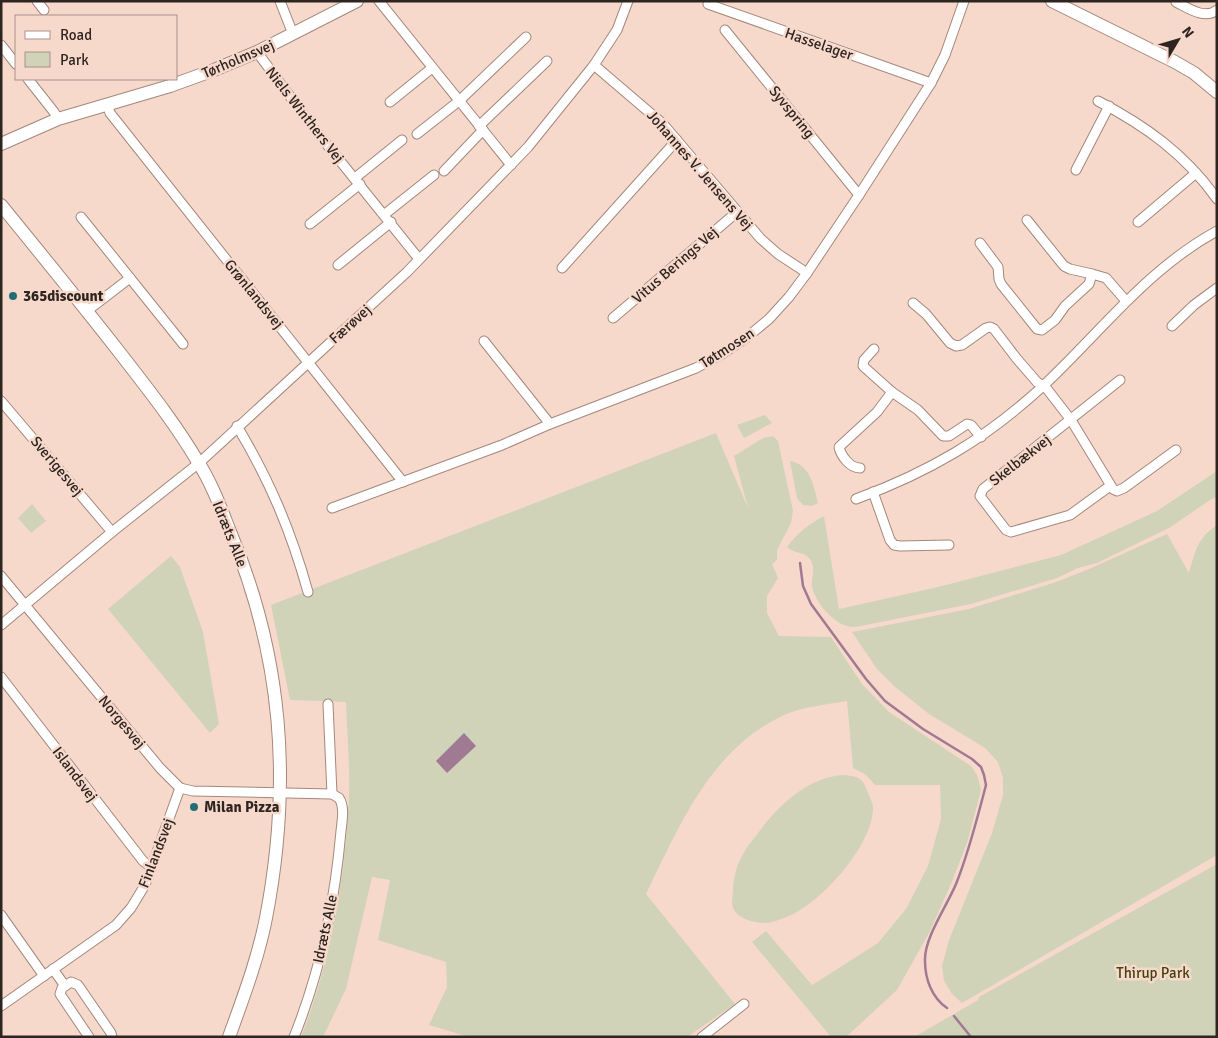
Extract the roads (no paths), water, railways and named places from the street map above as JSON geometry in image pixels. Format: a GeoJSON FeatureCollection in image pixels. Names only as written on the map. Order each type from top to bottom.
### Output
{"type":"FeatureCollection","features":[{"type":"Feature","properties":{"kind":"street"},"geometry":{"type":"LineString","coordinates":[[37,1],[44,10]]}},
{"type":"Feature","properties":{"kind":"street"},"geometry":{"type":"LineString","coordinates":[[280,1],[293,34]]}},
{"type":"Feature","properties":{"kind":"street","name":"Tørholmsvej"},"geometry":{"type":"LineString","coordinates":[[1,144],[58,119],[170,86],[214,70],[257,52],[357,1]]}},
{"type":"Feature","properties":{"kind":"street"},"geometry":{"type":"LineString","coordinates":[[379,1],[511,165]]}},
{"type":"Feature","properties":{"kind":"street","name":"Færøvej"},"geometry":{"type":"LineString","coordinates":[[25,605],[112,532],[199,463],[419,259],[511,165],[594,65],[617,30],[628,1]]}},
{"type":"Feature","properties":{"kind":"street","name":"Tøtmosen"},"geometry":{"type":"LineString","coordinates":[[332,508],[502,445],[550,424],[696,368],[746,338],[769,319],[789,297],[859,195],[931,83],[944,56],[964,1]]}},
{"type":"Feature","properties":{"kind":"street"},"geometry":{"type":"LineString","coordinates":[[1052,1],[1175,62],[1194,73],[1217,92]]}},
{"type":"Feature","properties":{"kind":"street"},"geometry":{"type":"LineString","coordinates":[[1176,2],[1204,15],[1210,15],[1217,10]]}},
{"type":"Feature","properties":{"kind":"street","name":"Hasselager"},"geometry":{"type":"LineString","coordinates":[[708,4],[931,83]]}},
{"type":"Feature","properties":{"kind":"street","name":"Syvspring"},"geometry":{"type":"LineString","coordinates":[[725,30],[859,195]]}},
{"type":"Feature","properties":{"kind":"street"},"geometry":{"type":"LineString","coordinates":[[417,134],[459,101],[526,37]]}},
{"type":"Feature","properties":{"kind":"street"},"geometry":{"type":"LineString","coordinates":[[1,45],[15,63]]}},
{"type":"Feature","properties":{"kind":"street","name":"Niels Winthers Vej"},"geometry":{"type":"LineString","coordinates":[[257,52],[306,119],[385,214],[419,259]]}},
{"type":"Feature","properties":{"kind":"street"},"geometry":{"type":"LineString","coordinates":[[444,171],[481,128],[547,61]]}},
{"type":"Feature","properties":{"kind":"street","name":"Johannes V. Jensens Vej"},"geometry":{"type":"LineString","coordinates":[[594,65],[663,124],[760,238],[778,254],[807,273]]}},
{"type":"Feature","properties":{"kind":"street"},"geometry":{"type":"LineString","coordinates":[[390,102],[432,68]]}},
{"type":"Feature","properties":{"kind":"street"},"geometry":{"type":"LineString","coordinates":[[29,80],[58,119]]}},
{"type":"Feature","properties":{"kind":"street"},"geometry":{"type":"LineString","coordinates":[[1098,101],[1124,115],[1164,142],[1183,158],[1217,200]]}},
{"type":"Feature","properties":{"kind":"street","name":"Grønlandsvej"},"geometry":{"type":"LineString","coordinates":[[107,104],[110,113],[403,482]]}},
{"type":"Feature","properties":{"kind":"street"},"geometry":{"type":"LineString","coordinates":[[1076,170],[1109,106]]}},
{"type":"Feature","properties":{"kind":"street","name":"Niels Winthers Vej"},"geometry":{"type":"LineString","coordinates":[[310,224],[402,140]]}},
{"type":"Feature","properties":{"kind":"street"},"geometry":{"type":"LineString","coordinates":[[562,268],[677,140]]}},
{"type":"Feature","properties":{"kind":"street"},"geometry":{"type":"LineString","coordinates":[[1138,222],[1196,173]]}},
{"type":"Feature","properties":{"kind":"street"},"geometry":{"type":"LineString","coordinates":[[385,214],[434,175]]}},
{"type":"Feature","properties":{"kind":"street","name":"Idræts Alle"},"geometry":{"type":"LineString","coordinates":[[1,205],[154,397],[199,463],[241,555],[256,603],[268,653],[276,699],[280,745],[281,792],[278,841],[266,919],[252,970],[229,1037]]}},
{"type":"Feature","properties":{"kind":"street","name":"Vitus Berings Vej"},"geometry":{"type":"LineString","coordinates":[[613,318],[737,212]]}},
{"type":"Feature","properties":{"kind":"street"},"geometry":{"type":"LineString","coordinates":[[82,217],[183,344]]}},
{"type":"Feature","properties":{"kind":"street"},"geometry":{"type":"LineString","coordinates":[[1027,220],[1064,266],[1106,278],[1126,301]]}},
{"type":"Feature","properties":{"kind":"street"},"geometry":{"type":"LineString","coordinates":[[338,265],[391,222]]}},
{"type":"Feature","properties":{"kind":"street"},"geometry":{"type":"LineString","coordinates":[[856,499],[952,456],[980,437],[1043,386],[1126,301],[1176,259],[1217,231]]}},
{"type":"Feature","properties":{"kind":"street"},"geometry":{"type":"LineString","coordinates":[[980,243],[995,262],[1002,284],[1039,330],[1055,320],[1065,306],[1089,284],[1092,274]]}},
{"type":"Feature","properties":{"kind":"street"},"geometry":{"type":"LineString","coordinates":[[87,311],[130,278]]}},
{"type":"Feature","properties":{"kind":"street"},"geometry":{"type":"LineString","coordinates":[[1172,326],[1194,305],[1217,288]]}},
{"type":"Feature","properties":{"kind":"street"},"geometry":{"type":"LineString","coordinates":[[913,303],[926,314],[950,343],[956,346],[962,345],[986,328],[993,328],[1017,359],[1037,382],[1043,386],[1071,420],[1110,486]]}},
{"type":"Feature","properties":{"kind":"street"},"geometry":{"type":"LineString","coordinates":[[484,341],[550,424]]}},
{"type":"Feature","properties":{"kind":"street"},"geometry":{"type":"LineString","coordinates":[[874,349],[864,360],[863,366],[892,392],[918,410],[944,436],[949,436],[967,424],[971,425],[980,437]]}},
{"type":"Feature","properties":{"kind":"street","name":"Skelbækvej"},"geometry":{"type":"LineString","coordinates":[[1120,380],[983,489],[980,494],[982,498],[1006,530],[1011,532],[1070,514],[1110,486],[1117,490],[1124,488],[1176,450]]}},
{"type":"Feature","properties":{"kind":"street"},"geometry":{"type":"LineString","coordinates":[[860,468],[851,466],[840,452],[839,447],[877,412],[892,392]]}},
{"type":"Feature","properties":{"kind":"street","name":"Sverigesvej"},"geometry":{"type":"LineString","coordinates":[[1,401],[112,532]]}},
{"type":"Feature","properties":{"kind":"street"},"geometry":{"type":"LineString","coordinates":[[237,426],[268,482],[286,523],[308,592]]}},
{"type":"Feature","properties":{"kind":"street"},"geometry":{"type":"LineString","coordinates":[[874,492],[890,540],[894,545],[949,544]]}},
{"type":"Feature","properties":{"kind":"street","name":"Norgesvej"},"geometry":{"type":"LineString","coordinates":[[1,576],[160,768],[180,788]]}},
{"type":"Feature","properties":{"kind":"street"},"geometry":{"type":"LineString","coordinates":[[1,625],[25,605]]}},
{"type":"Feature","properties":{"kind":"street","name":"Islandsvej"},"geometry":{"type":"LineString","coordinates":[[1,677],[143,861],[152,868]]}},
{"type":"Feature","properties":{"kind":"street","name":"Idræts Alle"},"geometry":{"type":"LineString","coordinates":[[294,1037],[307,1002],[322,947],[334,888],[340,844],[343,808],[340,798],[332,794],[328,704]]}},
{"type":"Feature","properties":{"kind":"street"},"geometry":{"type":"LineString","coordinates":[[180,788],[193,791],[332,794]]}},
{"type":"Feature","properties":{"kind":"street","name":"Finlandsvej"},"geometry":{"type":"LineString","coordinates":[[1,1006],[116,925],[131,908],[145,885],[152,868],[180,788]]}},
{"type":"Feature","properties":{"kind":"street"},"geometry":{"type":"LineString","coordinates":[[1,915],[44,976]]}},
{"type":"Feature","properties":{"kind":"street"},"geometry":{"type":"LineString","coordinates":[[53,970],[65,986]]}},
{"type":"Feature","properties":{"kind":"street"},"geometry":{"type":"LineString","coordinates":[[88,1037],[60,994],[61,990],[71,982],[78,985],[112,1037]]}},
{"type":"Feature","properties":{"kind":"street"},"geometry":{"type":"LineString","coordinates":[[702,1037],[744,1004]]}},
{"type":"Feature","properties":{"kind":"waterway"},"geometry":{"type":"LineString","coordinates":[[800,563],[803,586],[811,604],[866,679],[885,701],[923,729],[972,759],[981,767],[984,775],[986,785],[965,860],[956,884],[932,932],[926,952],[925,968],[930,988],[937,999],[947,1008]]}},
{"type":"Feature","properties":{"kind":"waterway"},"geometry":{"type":"LineString","coordinates":[[954,1016],[971,1037]]}},
{"type":"Feature","properties":{"kind":"place","name":"365discount"},"geometry":{"type":"Point","coordinates":[13,296]}},
{"type":"Feature","properties":{"kind":"place","name":"Milan Pizza"},"geometry":{"type":"Point","coordinates":[194,807]}},
{"type":"Feature","properties":{"kind":"park label","name":"Thirup Park"},"geometry":{"type":"Point","coordinates":[1153,973]}}]}
